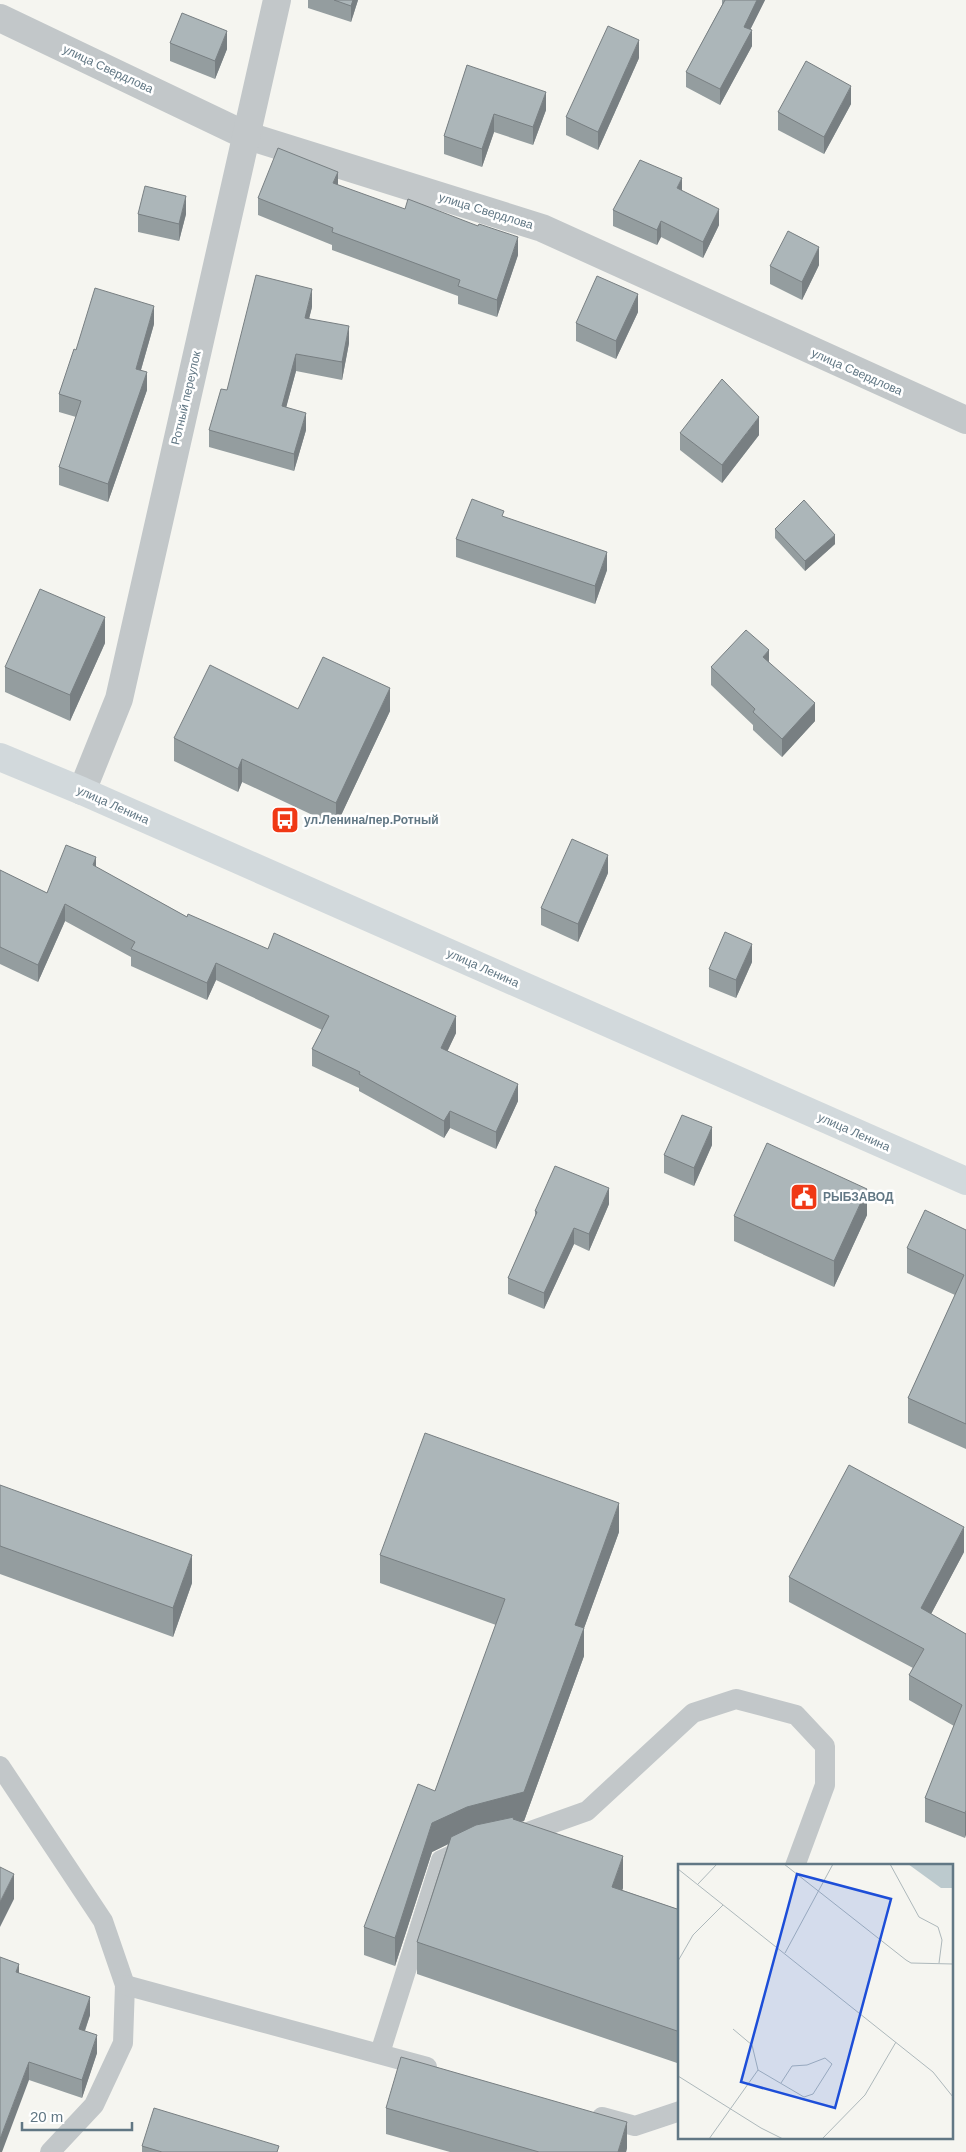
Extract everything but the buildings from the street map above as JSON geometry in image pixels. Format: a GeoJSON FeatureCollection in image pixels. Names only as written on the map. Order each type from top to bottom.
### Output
{"type":"FeatureCollection","features":[{"type":"Feature","properties":{"kind":"main road","name":"улица Ленина"},"geometry":{"type":"LineString","coordinates":[[0,757],[82,791],[966,1181]]}},
{"type":"Feature","properties":{"kind":"street","name":"Ротный переулок"},"geometry":{"type":"LineString","coordinates":[[82,791],[119,699],[277,0]]}},
{"type":"Feature","properties":{"kind":"street","name":"улица Свердлова"},"geometry":{"type":"LineString","coordinates":[[0,18],[246,135],[542,228],[966,420]]}},
{"type":"Feature","properties":{"kind":"lane"},"geometry":{"type":"LineString","coordinates":[[380,2053],[441,1860],[472,1846],[514,1837],[587,1810],[694,1713],[736,1699],[796,1715],[824,1746],[825,1785],[797,1864]]}},
{"type":"Feature","properties":{"kind":"lane"},"geometry":{"type":"LineString","coordinates":[[0,1766],[103,1921],[125,1984],[123,2043],[94,2105],[50,2152]]}},
{"type":"Feature","properties":{"kind":"lane"},"geometry":{"type":"LineString","coordinates":[[125,1984],[446,2072]]}},
{"type":"Feature","properties":{"kind":"lane"},"geometry":{"type":"LineString","coordinates":[[588,2113],[635,2126],[678,2112]]}},
{"type":"Feature","properties":{"kind":"place","name":"ул.Ленина/пер.Ротный"},"geometry":{"type":"Point","coordinates":[285,820]}},
{"type":"Feature","properties":{"kind":"place","name":"РЫБЗАВОД"},"geometry":{"type":"Point","coordinates":[804,1197]}}]}
